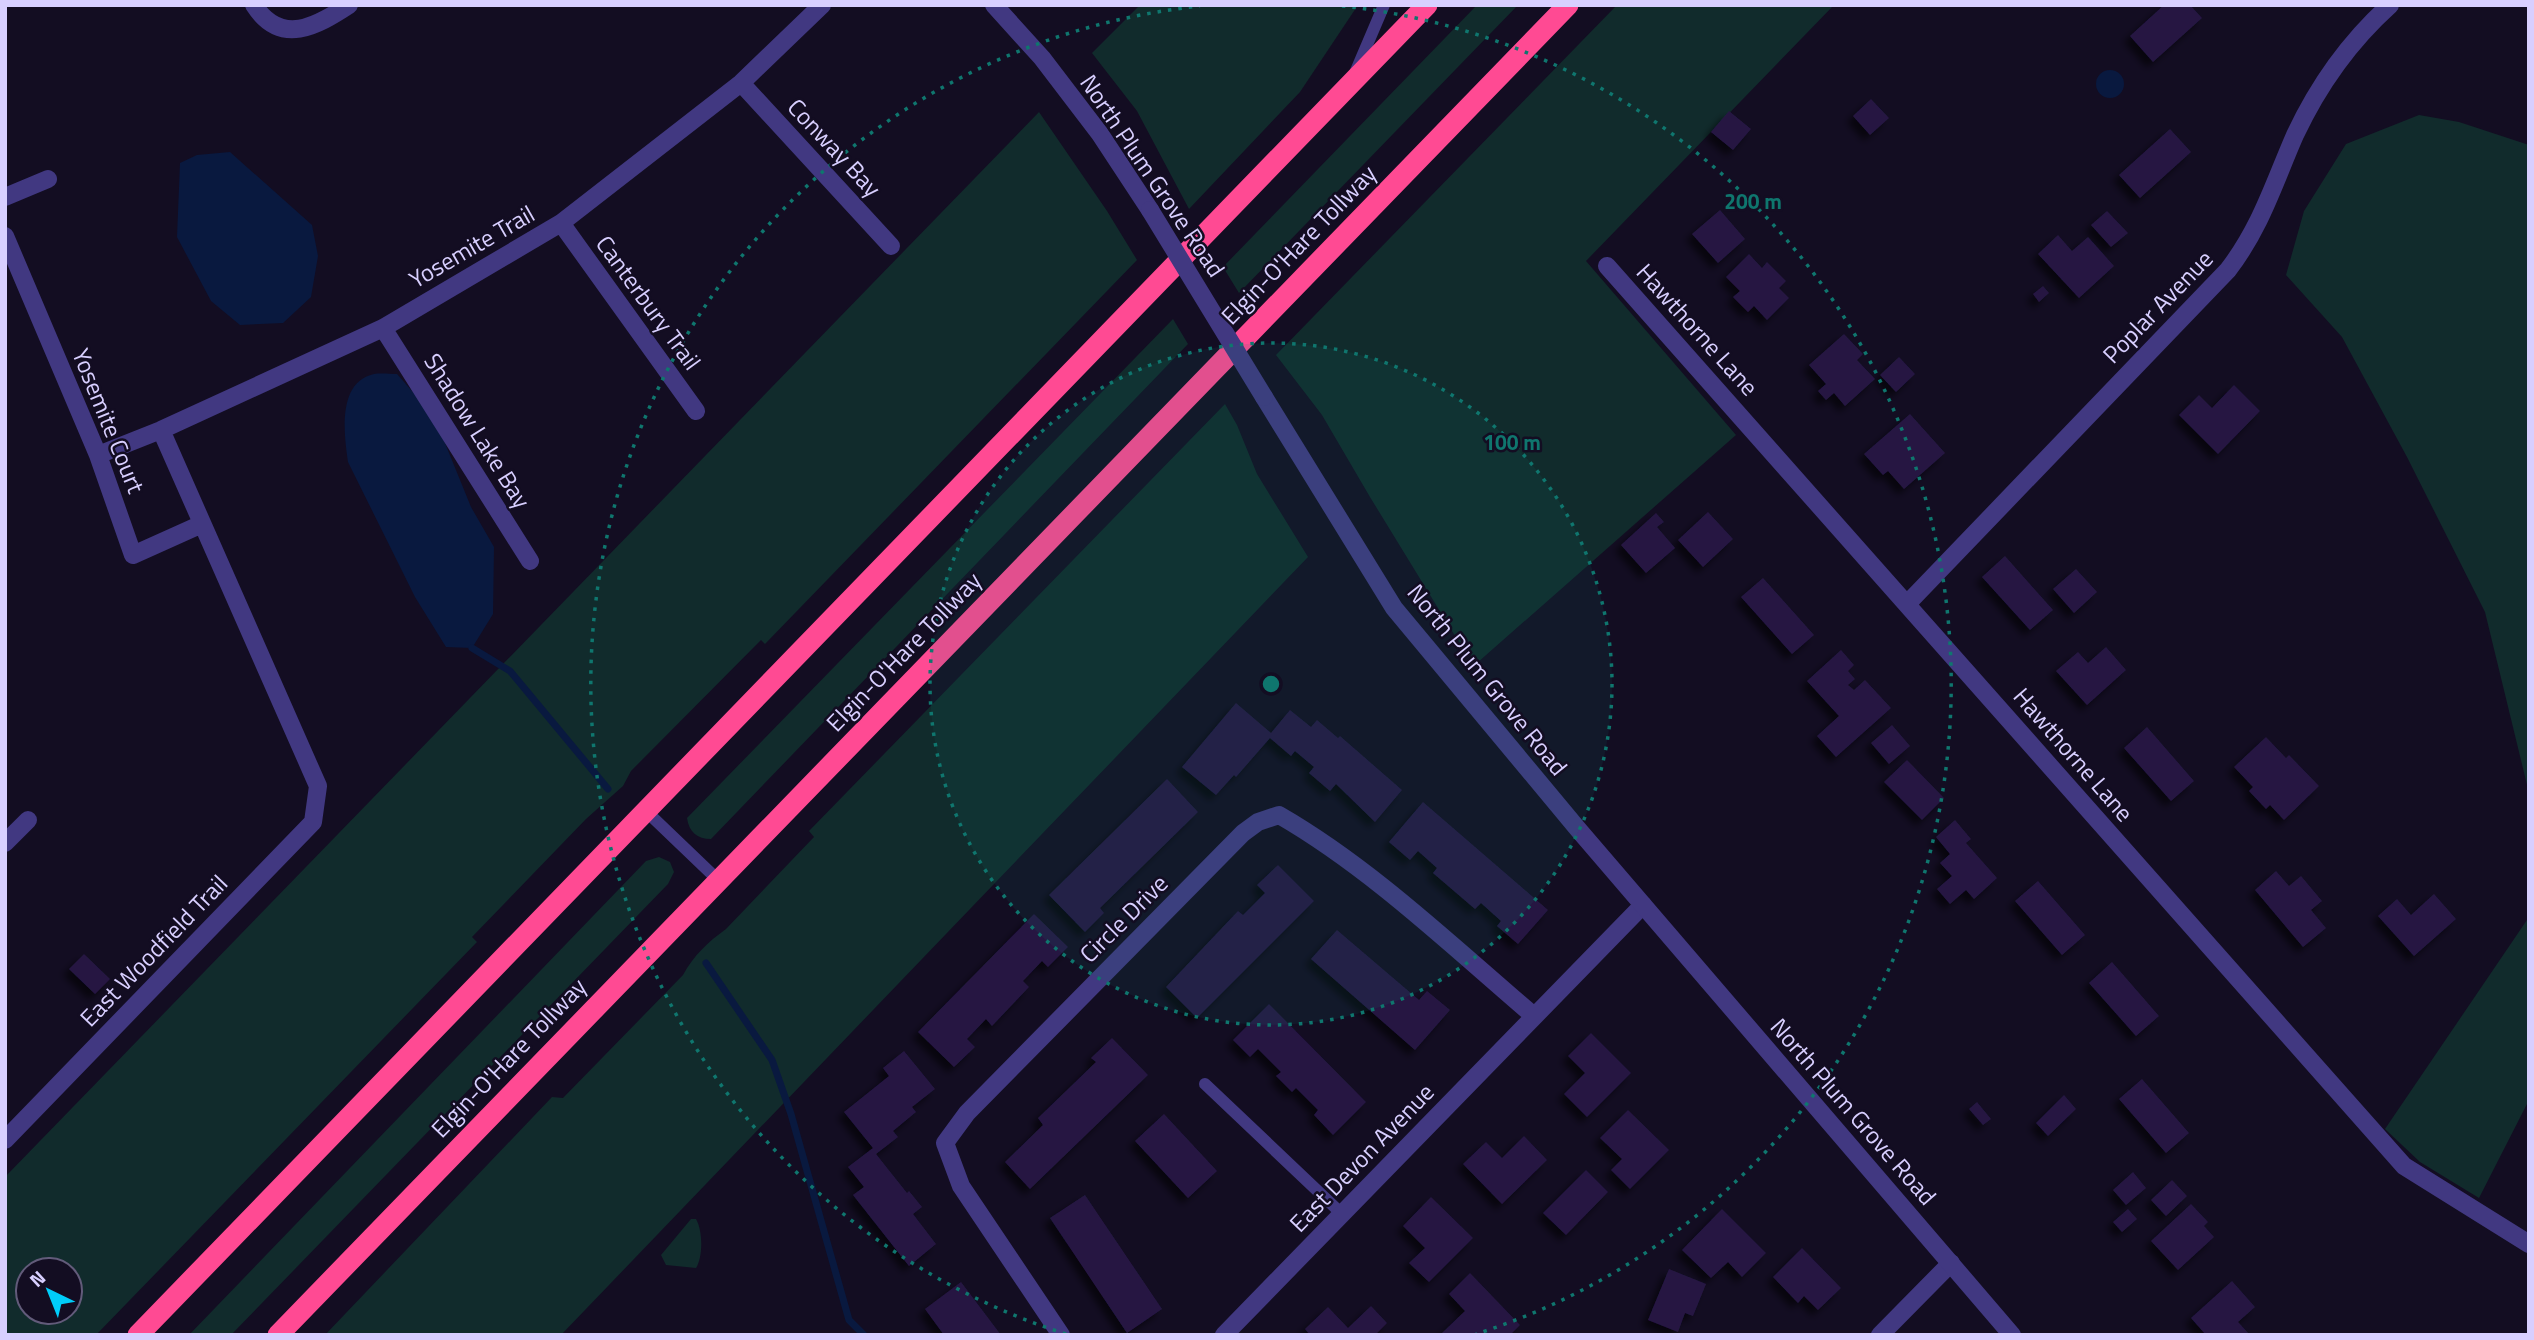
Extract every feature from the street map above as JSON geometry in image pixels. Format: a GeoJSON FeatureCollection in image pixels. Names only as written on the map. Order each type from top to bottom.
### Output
{"type":"FeatureCollection","features":[{"type":"Feature","properties":{"kind":"highway"},"geometry":{"type":"LineString","coordinates":[[138,1335],[1427,5]]}},
{"type":"Feature","properties":{"kind":"highway","name":"Elgin-O'Hare Tollway"},"geometry":{"type":"LineString","coordinates":[[278,1335],[1568,5]]}},
{"type":"Feature","properties":{"kind":"street"},"geometry":{"type":"LineString","coordinates":[[254,5],[275,26],[293,30],[320,24],[349,5]]}},
{"type":"Feature","properties":{"kind":"street","name":"Yosemite Trail"},"geometry":{"type":"LineString","coordinates":[[98,455],[161,430],[383,328],[561,223],[741,83],[822,5]]}},
{"type":"Feature","properties":{"kind":"street","name":"North Plum Grove Road"},"geometry":{"type":"LineString","coordinates":[[994,5],[1042,58],[1100,134],[1150,210],[1394,608],[1643,905],[2012,1335]]}},
{"type":"Feature","properties":{"kind":"street","name":"Poplar Avenue"},"geometry":{"type":"LineString","coordinates":[[1907,604],[2228,270],[2259,224],[2295,135],[2318,92],[2347,51],[2390,5]]}},
{"type":"Feature","properties":{"kind":"street","name":"Conway Bay"},"geometry":{"type":"LineString","coordinates":[[741,83],[891,246]]}},
{"type":"Feature","properties":{"kind":"street"},"geometry":{"type":"LineString","coordinates":[[5,197],[48,179]]}},
{"type":"Feature","properties":{"kind":"street","name":"Canterbury Trail"},"geometry":{"type":"LineString","coordinates":[[561,223],[696,411]]}},
{"type":"Feature","properties":{"kind":"street","name":"Yosemite Court"},"geometry":{"type":"LineString","coordinates":[[5,236],[98,455],[133,555],[202,524]]}},
{"type":"Feature","properties":{"kind":"street","name":"Hawthorne Lane"},"geometry":{"type":"LineString","coordinates":[[1607,266],[2404,1166],[2529,1244]]}},
{"type":"Feature","properties":{"kind":"street","name":"Shadow Lake Bay"},"geometry":{"type":"LineString","coordinates":[[383,328],[530,561]]}},
{"type":"Feature","properties":{"kind":"street","name":"Yosemite Court"},"geometry":{"type":"LineString","coordinates":[[161,430],[318,786]]}},
{"type":"Feature","properties":{"kind":"street","name":"East Woodfield Trail"},"geometry":{"type":"LineString","coordinates":[[7,1134],[313,822],[318,786]]}},
{"type":"Feature","properties":{"kind":"street","name":"Circle Drive"},"geometry":{"type":"LineString","coordinates":[[1061,1335],[961,1186],[945,1143],[967,1113],[1243,833],[1258,822],[1279,815],[1311,833],[1394,897],[1534,1016]]}},
{"type":"Feature","properties":{"kind":"street"},"geometry":{"type":"LineString","coordinates":[[5,843],[28,820]]}},
{"type":"Feature","properties":{"kind":"street","name":"East Devon Avenue"},"geometry":{"type":"LineString","coordinates":[[1224,1335],[1643,905]]}},
{"type":"Feature","properties":{"kind":"street"},"geometry":{"type":"LineString","coordinates":[[1880,1335],[1951,1263]]}},
{"type":"Feature","properties":{"kind":"lane"},"geometry":{"type":"LineString","coordinates":[[1350,85],[1384,5]]}},
{"type":"Feature","properties":{"kind":"lane"},"geometry":{"type":"LineString","coordinates":[[647,812],[718,880]]}},
{"type":"Feature","properties":{"kind":"lane"},"geometry":{"type":"LineString","coordinates":[[1205,1084],[1342,1214]]}},
{"type":"Feature","properties":{"kind":"green space"},"geometry":{"type":"Polygon","coordinates":[[[1140,5],[1358,5],[1300,92],[1189,209],[1137,111],[1092,53],[1140,5]]]}},
{"type":"Feature","properties":{"kind":"green space"},"geometry":{"type":"Polygon","coordinates":[[[1477,5],[1518,5],[1239,293],[1223,267],[1477,5]]]}},
{"type":"Feature","properties":{"kind":"green space"},"geometry":{"type":"Polygon","coordinates":[[[1617,5],[1834,5],[1586,261],[1736,435],[1477,663],[1457,639],[1322,415],[1276,355],[1617,5]]]}},
{"type":"Feature","properties":{"kind":"green space"},"geometry":{"type":"Polygon","coordinates":[[[1039,112],[1137,260],[765,644],[761,640],[631,771],[623,786],[586,819],[472,937],[477,942],[96,1335],[5,1335],[5,1177],[1039,112]]]}},
{"type":"Feature","properties":{"kind":"green space"},"geometry":{"type":"Polygon","coordinates":[[[2419,115],[2459,122],[2529,145],[2529,793],[2485,612],[2407,457],[2342,337],[2286,275],[2304,211],[2346,144],[2419,115]]]}},
{"type":"Feature","properties":{"kind":"green space"},"geometry":{"type":"Polygon","coordinates":[[[1173,319],[1188,344],[711,839],[694,834],[687,818],[1173,319]]]}},
{"type":"Feature","properties":{"kind":"green space"},"geometry":{"type":"Polygon","coordinates":[[[1225,404],[1237,425],[1257,474],[1308,557],[561,1335],[325,1335],[552,1097],[563,1098],[683,975],[702,949],[726,929],[814,837],[809,831],[1225,404]]]}},
{"type":"Feature","properties":{"kind":"green space"},"geometry":{"type":"Polygon","coordinates":[[[659,857],[670,862],[674,872],[668,884],[231,1335],[189,1335],[646,861],[659,857]]]}},
{"type":"Feature","properties":{"kind":"green space"},"geometry":{"type":"Polygon","coordinates":[[[2529,917],[2529,1100],[2479,1198],[2420,1162],[2385,1129],[2529,917]]]}},
{"type":"Feature","properties":{"kind":"green space"},"geometry":{"type":"Polygon","coordinates":[[[691,1219],[696,1219],[701,1237],[701,1251],[696,1268],[666,1265],[661,1255],[691,1219]]]}},
{"type":"Feature","properties":{"kind":"water"},"geometry":{"type":"Polygon","coordinates":[[[2110,70],[2120,74],[2124,84],[2120,94],[2110,98],[2100,94],[2096,84],[2100,74],[2110,70]]]}},
{"type":"Feature","properties":{"kind":"water"},"geometry":{"type":"Polygon","coordinates":[[[230,152],[312,225],[318,256],[311,297],[283,323],[240,325],[211,301],[177,237],[180,163],[197,155],[230,152]]]}},
{"type":"Feature","properties":{"kind":"water"},"geometry":{"type":"Polygon","coordinates":[[[374,374],[397,374],[434,416],[471,507],[494,547],[493,614],[472,648],[446,647],[415,597],[348,462],[346,410],[354,387],[362,379],[374,374]]]}},
{"type":"Feature","properties":{"kind":"building"},"geometry":{"type":"Polygon","coordinates":[[[2164,5],[2190,5],[2202,18],[2153,62],[2130,36],[2164,5]]]}},
{"type":"Feature","properties":{"kind":"building"},"geometry":{"type":"Polygon","coordinates":[[[1871,99],[1889,118],[1870,135],[1853,116],[1871,99]]]}},
{"type":"Feature","properties":{"kind":"building"},"geometry":{"type":"Polygon","coordinates":[[[1729,111],[1751,129],[1733,150],[1711,132],[1729,111]]]}},
{"type":"Feature","properties":{"kind":"building"},"geometry":{"type":"Polygon","coordinates":[[[2170,129],[2191,152],[2140,198],[2119,175],[2170,129]]]}},
{"type":"Feature","properties":{"kind":"building"},"geometry":{"type":"Polygon","coordinates":[[[1720,210],[1745,239],[1718,263],[1692,234],[1720,210]]]}},
{"type":"Feature","properties":{"kind":"building"},"geometry":{"type":"Polygon","coordinates":[[[2107,211],[2128,233],[2111,247],[2091,225],[2107,211]]]}},
{"type":"Feature","properties":{"kind":"building"},"geometry":{"type":"Polygon","coordinates":[[[2058,235],[2072,251],[2088,237],[2114,266],[2079,298],[2038,254],[2058,235]]]}},
{"type":"Feature","properties":{"kind":"building"},"geometry":{"type":"Polygon","coordinates":[[[1749,254],[1762,268],[1767,262],[1786,281],[1779,288],[1789,298],[1767,320],[1754,306],[1748,312],[1733,297],[1740,291],[1726,277],[1749,254]]]}},
{"type":"Feature","properties":{"kind":"building"},"geometry":{"type":"Polygon","coordinates":[[[2043,286],[2049,293],[2039,302],[2033,294],[2043,286]]]}},
{"type":"Feature","properties":{"kind":"building"},"geometry":{"type":"Polygon","coordinates":[[[1844,334],[1863,354],[1857,360],[1875,379],[1845,406],[1834,393],[1826,400],[1818,391],[1826,384],[1809,365],[1844,334]]]}},
{"type":"Feature","properties":{"kind":"building"},"geometry":{"type":"Polygon","coordinates":[[[1899,357],[1915,374],[1896,392],[1880,375],[1899,357]]]}},
{"type":"Feature","properties":{"kind":"building"},"geometry":{"type":"Polygon","coordinates":[[[2234,385],[2260,411],[2218,454],[2179,415],[2199,395],[2212,408],[2234,385]]]}},
{"type":"Feature","properties":{"kind":"building"},"geometry":{"type":"Polygon","coordinates":[[[1910,414],[1945,453],[1904,489],[1888,471],[1883,475],[1864,454],[1910,414]]]}},
{"type":"Feature","properties":{"kind":"building"},"geometry":{"type":"Polygon","coordinates":[[[1708,512],[1733,539],[1703,567],[1678,540],[1708,512]]]}},
{"type":"Feature","properties":{"kind":"building"},"geometry":{"type":"Polygon","coordinates":[[[1656,513],[1664,522],[1657,527],[1675,548],[1646,573],[1621,545],[1656,513]]]}},
{"type":"Feature","properties":{"kind":"building"},"geometry":{"type":"Polygon","coordinates":[[[2005,556],[2053,610],[2030,630],[1982,577],[2005,556]]]}},
{"type":"Feature","properties":{"kind":"building"},"geometry":{"type":"Polygon","coordinates":[[[2076,569],[2097,592],[2074,613],[2053,589],[2076,569]]]}},
{"type":"Feature","properties":{"kind":"building"},"geometry":{"type":"Polygon","coordinates":[[[1763,578],[1814,635],[1792,654],[1741,597],[1763,578]]]}},
{"type":"Feature","properties":{"kind":"building"},"geometry":{"type":"Polygon","coordinates":[[[2106,647],[2126,670],[2087,705],[2056,671],[2078,652],[2088,663],[2106,647]]]}},
{"type":"Feature","properties":{"kind":"building"},"geometry":{"type":"Polygon","coordinates":[[[1841,650],[1854,665],[1848,671],[1855,679],[1848,685],[1854,690],[1865,680],[1891,708],[1836,757],[1817,736],[1839,716],[1807,681],[1841,650]]]}},
{"type":"Feature","properties":{"kind":"building"},"geometry":{"type":"Polygon","coordinates":[[[1236,703],[1271,733],[1290,710],[1311,727],[1317,720],[1338,738],[1340,736],[1402,790],[1375,822],[1336,784],[1330,791],[1309,773],[1314,767],[1295,751],[1291,756],[1270,738],[1236,777],[1234,775],[1216,795],[1182,767],[1236,703]]]}},
{"type":"Feature","properties":{"kind":"building"},"geometry":{"type":"Polygon","coordinates":[[[1892,725],[1910,746],[1889,764],[1871,743],[1892,725]]]}},
{"type":"Feature","properties":{"kind":"building"},"geometry":{"type":"Polygon","coordinates":[[[2147,727],[2194,781],[2171,801],[2124,748],[2147,727]]]}},
{"type":"Feature","properties":{"kind":"building"},"geometry":{"type":"Polygon","coordinates":[[[2266,737],[2286,758],[2289,755],[2319,786],[2284,820],[2270,805],[2266,809],[2249,791],[2253,787],[2234,767],[2266,737]]]}},
{"type":"Feature","properties":{"kind":"building"},"geometry":{"type":"Polygon","coordinates":[[[1907,760],[1944,798],[1922,820],[1884,782],[1907,760]]]}},
{"type":"Feature","properties":{"kind":"building"},"geometry":{"type":"Polygon","coordinates":[[[1167,779],[1198,812],[1100,908],[1104,913],[1085,932],[1049,895],[1167,779]]]}},
{"type":"Feature","properties":{"kind":"building"},"geometry":{"type":"Polygon","coordinates":[[[1423,802],[1548,910],[1518,944],[1497,926],[1501,921],[1481,903],[1475,909],[1433,873],[1437,868],[1418,851],[1410,860],[1389,842],[1423,802]]]}},
{"type":"Feature","properties":{"kind":"building"},"geometry":{"type":"Polygon","coordinates":[[[1955,820],[1971,839],[1966,843],[1997,878],[1974,899],[1966,890],[1950,904],[1937,889],[1952,876],[1940,863],[1950,854],[1936,837],[1955,820]]]}},
{"type":"Feature","properties":{"kind":"building"},"geometry":{"type":"Polygon","coordinates":[[[1278,865],[1314,901],[1197,1018],[1166,987],[1238,911],[1243,915],[1265,893],[1257,885],[1278,865]]]}},
{"type":"Feature","properties":{"kind":"building"},"geometry":{"type":"Polygon","coordinates":[[[2276,871],[2289,886],[2301,876],[2322,901],[2311,910],[2326,928],[2303,947],[2255,890],[2276,871]]]}},
{"type":"Feature","properties":{"kind":"building"},"geometry":{"type":"Polygon","coordinates":[[[2038,881],[2085,935],[2062,955],[2015,901],[2038,881]]]}},
{"type":"Feature","properties":{"kind":"building"},"geometry":{"type":"Polygon","coordinates":[[[2434,894],[2456,919],[2414,956],[2378,916],[2397,899],[2411,915],[2434,894]]]}},
{"type":"Feature","properties":{"kind":"building"},"geometry":{"type":"Polygon","coordinates":[[[1034,914],[1068,947],[1048,967],[1042,961],[1023,981],[1029,987],[992,1026],[986,1019],[967,1039],[975,1047],[954,1067],[918,1032],[1034,914]]]}},
{"type":"Feature","properties":{"kind":"building"},"geometry":{"type":"Polygon","coordinates":[[[1337,930],[1419,1000],[1427,991],[1450,1010],[1415,1050],[1311,959],[1337,930]]]}},
{"type":"Feature","properties":{"kind":"building"},"geometry":{"type":"Polygon","coordinates":[[[84,954],[110,979],[95,994],[69,969],[84,954]]]}},
{"type":"Feature","properties":{"kind":"building"},"geometry":{"type":"Polygon","coordinates":[[[2112,962],[2159,1016],[2136,1036],[2089,983],[2112,962]]]}},
{"type":"Feature","properties":{"kind":"building"},"geometry":{"type":"Polygon","coordinates":[[[1269,1004],[1366,1102],[1333,1135],[1314,1115],[1318,1110],[1296,1088],[1292,1092],[1276,1076],[1281,1072],[1258,1049],[1250,1057],[1233,1040],[1269,1004]]]}},
{"type":"Feature","properties":{"kind":"building"},"geometry":{"type":"Polygon","coordinates":[[[1591,1033],[1631,1073],[1587,1117],[1564,1094],[1585,1073],[1568,1056],[1591,1033]]]}},
{"type":"Feature","properties":{"kind":"building"},"geometry":{"type":"Polygon","coordinates":[[[1112,1038],[1148,1075],[1030,1189],[1005,1162],[1043,1125],[1038,1118],[1096,1062],[1091,1058],[1112,1038]]]}},
{"type":"Feature","properties":{"kind":"building"},"geometry":{"type":"Polygon","coordinates":[[[904,1051],[935,1089],[912,1107],[916,1112],[893,1131],[898,1137],[876,1154],[907,1193],[909,1191],[922,1207],[913,1214],[936,1244],[909,1266],[853,1195],[864,1187],[848,1167],[873,1148],[844,1112],[889,1076],[883,1068],[904,1051]]]}},
{"type":"Feature","properties":{"kind":"building"},"geometry":{"type":"Polygon","coordinates":[[[2142,1079],[2189,1133],[2166,1153],[2119,1099],[2142,1079]]]}},
{"type":"Feature","properties":{"kind":"building"},"geometry":{"type":"Polygon","coordinates":[[[2064,1095],[2076,1109],[2048,1136],[2036,1123],[2064,1095]]]}},
{"type":"Feature","properties":{"kind":"building"},"geometry":{"type":"Polygon","coordinates":[[[1977,1102],[1991,1119],[1983,1125],[1969,1109],[1977,1102]]]}},
{"type":"Feature","properties":{"kind":"building"},"geometry":{"type":"Polygon","coordinates":[[[1628,1110],[1669,1150],[1630,1189],[1611,1170],[1622,1159],[1600,1138],[1628,1110]]]}},
{"type":"Feature","properties":{"kind":"building"},"geometry":{"type":"Polygon","coordinates":[[[1164,1114],[1217,1171],[1188,1198],[1135,1141],[1164,1114]]]}},
{"type":"Feature","properties":{"kind":"building"},"geometry":{"type":"Polygon","coordinates":[[[1524,1136],[1547,1160],[1502,1204],[1463,1164],[1486,1142],[1502,1158],[1524,1136]]]}},
{"type":"Feature","properties":{"kind":"building"},"geometry":{"type":"Polygon","coordinates":[[[1586,1170],[1608,1192],[1566,1235],[1543,1213],[1586,1170]]]}},
{"type":"Feature","properties":{"kind":"building"},"geometry":{"type":"Polygon","coordinates":[[[2133,1172],[2146,1188],[2126,1205],[2113,1190],[2133,1172]]]}},
{"type":"Feature","properties":{"kind":"building"},"geometry":{"type":"Polygon","coordinates":[[[2172,1180],[2187,1196],[2166,1216],[2151,1200],[2172,1180]]]}},
{"type":"Feature","properties":{"kind":"building"},"geometry":{"type":"Polygon","coordinates":[[[1085,1195],[1162,1309],[1127,1333],[1050,1218],[1085,1195]]]}},
{"type":"Feature","properties":{"kind":"building"},"geometry":{"type":"Polygon","coordinates":[[[1431,1197],[1473,1238],[1429,1282],[1409,1263],[1425,1248],[1403,1226],[1431,1197]]]}},
{"type":"Feature","properties":{"kind":"building"},"geometry":{"type":"Polygon","coordinates":[[[2191,1204],[2208,1222],[2204,1226],[2214,1237],[2178,1270],[2151,1241],[2191,1204]]]}},
{"type":"Feature","properties":{"kind":"building"},"geometry":{"type":"Polygon","coordinates":[[[1722,1209],[1766,1253],[1742,1277],[1728,1262],[1711,1278],[1682,1250],[1722,1209]]]}},
{"type":"Feature","properties":{"kind":"building"},"geometry":{"type":"Polygon","coordinates":[[[2128,1209],[2137,1219],[2122,1232],[2113,1222],[2128,1209]]]}},
{"type":"Feature","properties":{"kind":"building"},"geometry":{"type":"Polygon","coordinates":[[[1802,1248],[1841,1288],[1818,1310],[1804,1296],[1798,1303],[1773,1277],[1802,1248]]]}},
{"type":"Feature","properties":{"kind":"building"},"geometry":{"type":"Polygon","coordinates":[[[1669,1269],[1706,1284],[1693,1316],[1685,1313],[1678,1332],[1648,1320],[1669,1269]]]}},
{"type":"Feature","properties":{"kind":"building"},"geometry":{"type":"Polygon","coordinates":[[[1470,1273],[1520,1325],[1510,1335],[1442,1333],[1465,1311],[1449,1294],[1470,1273]]]}},
{"type":"Feature","properties":{"kind":"building"},"geometry":{"type":"Polygon","coordinates":[[[2232,1281],[2255,1307],[2238,1322],[2250,1335],[2206,1335],[2191,1318],[2232,1281]]]}},
{"type":"Feature","properties":{"kind":"building"},"geometry":{"type":"Polygon","coordinates":[[[961,1282],[1001,1335],[944,1335],[925,1309],[961,1282]]]}},
{"type":"Feature","properties":{"kind":"building"},"geometry":{"type":"Polygon","coordinates":[[[1371,1306],[1387,1323],[1375,1335],[1310,1335],[1305,1329],[1328,1307],[1348,1328],[1371,1306]]]}},
{"type":"Feature","properties":{"kind":"waterway"},"geometry":{"type":"LineString","coordinates":[[472,648],[510,671],[608,789]]}},
{"type":"Feature","properties":{"kind":"waterway"},"geometry":{"type":"LineString","coordinates":[[706,963],[772,1060],[791,1114],[849,1320],[864,1335]]}}]}
